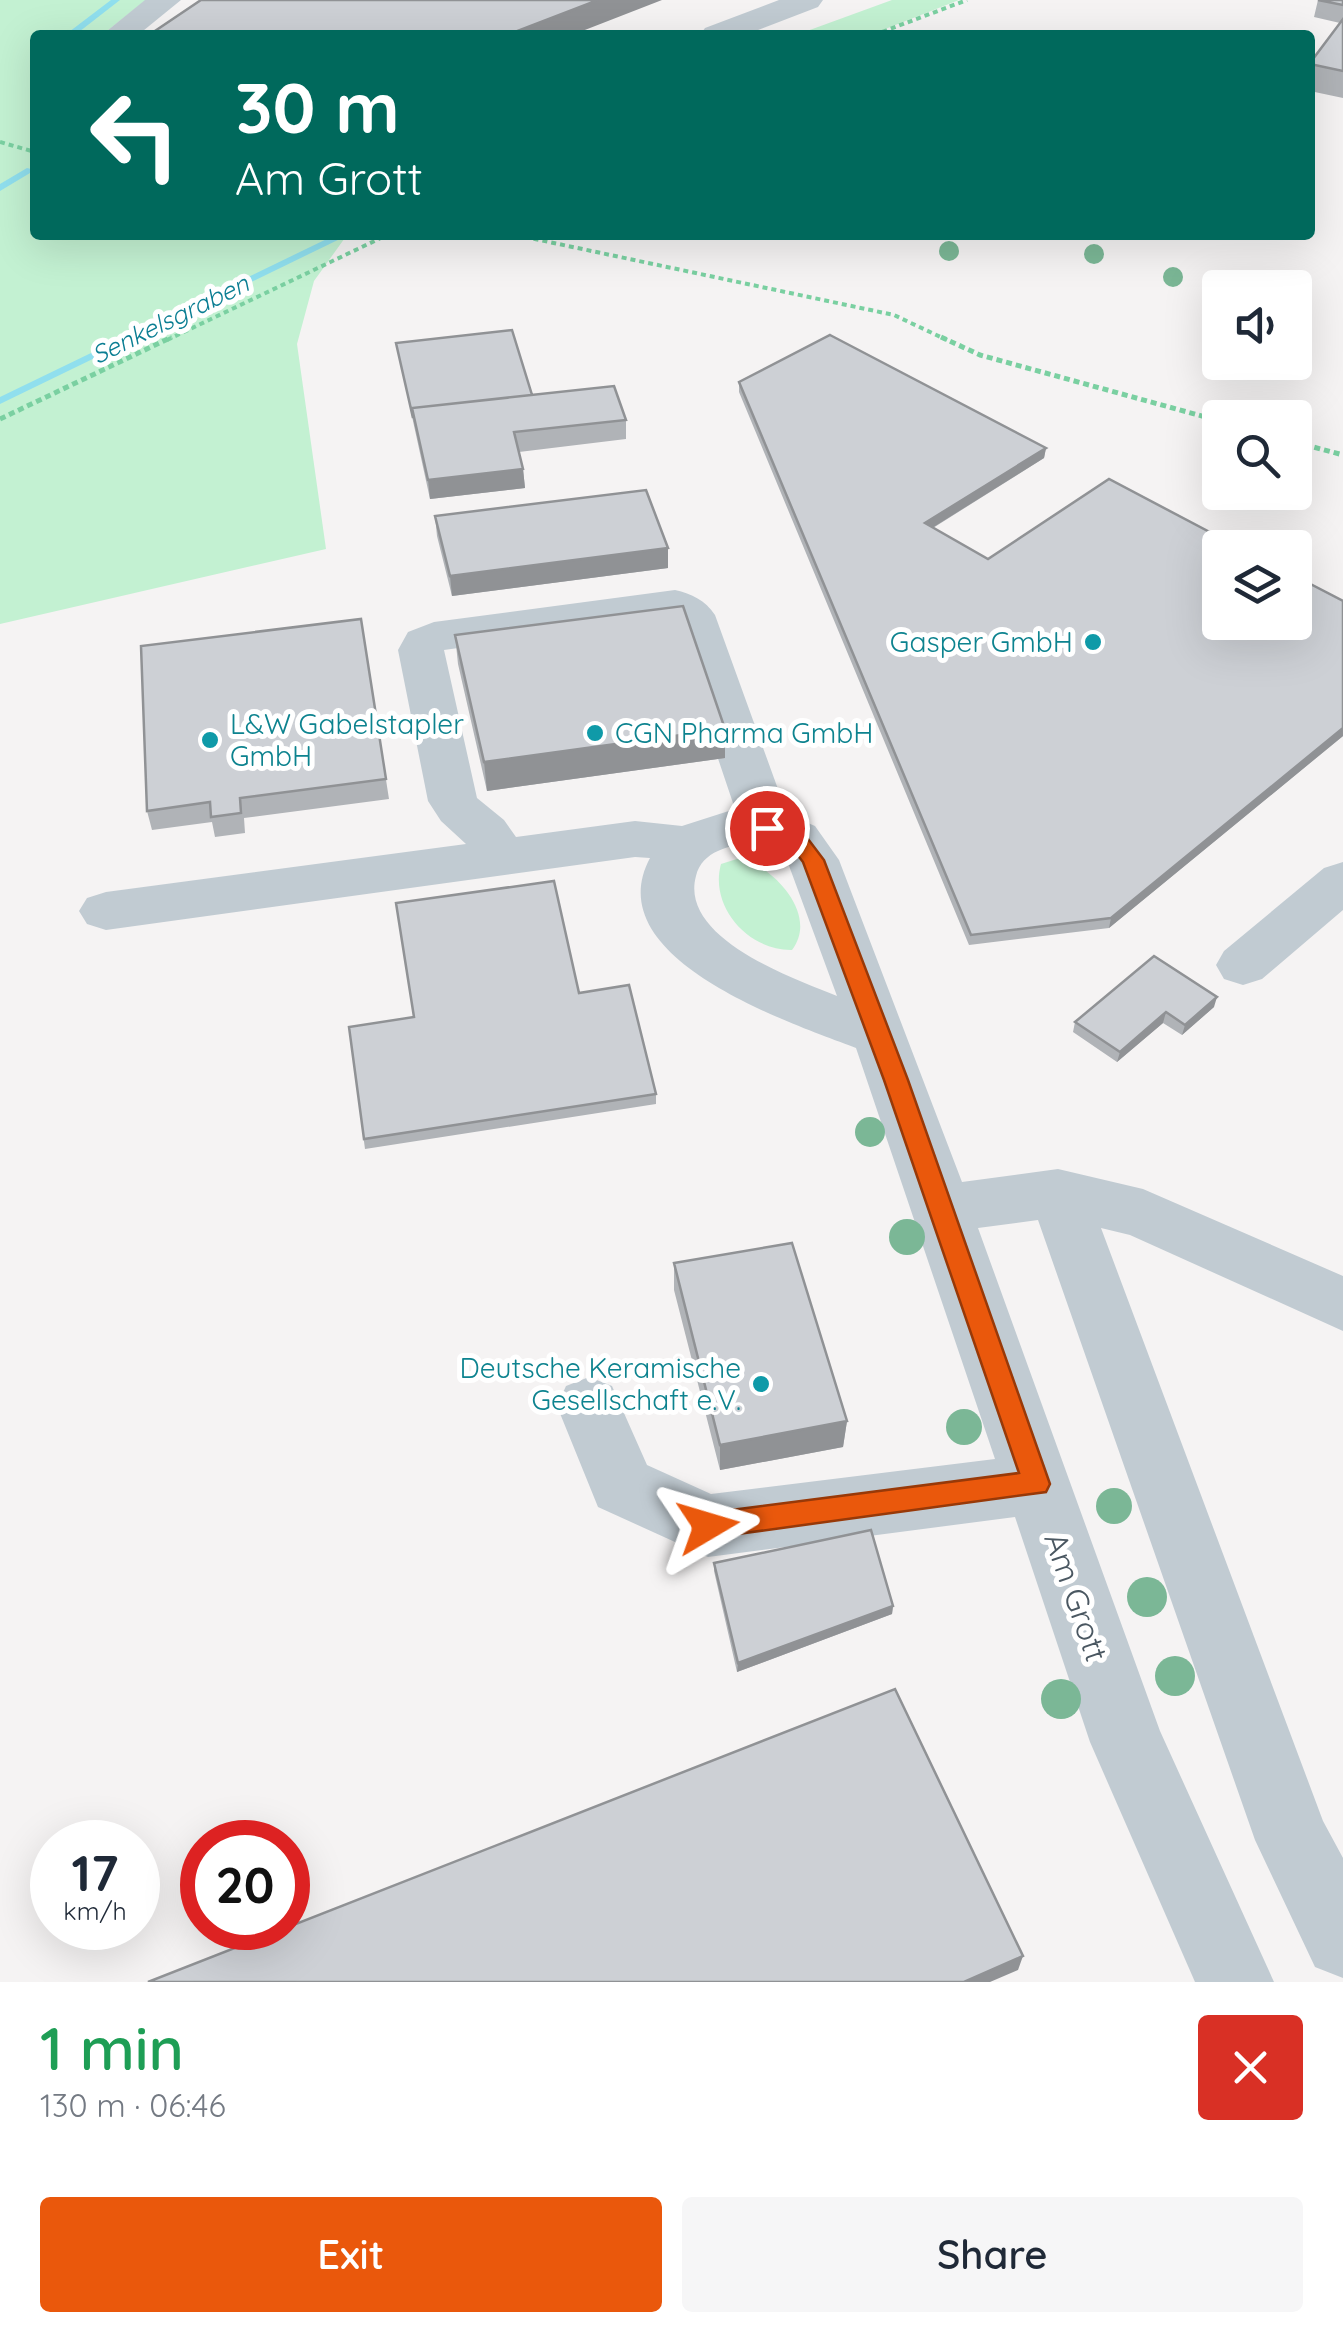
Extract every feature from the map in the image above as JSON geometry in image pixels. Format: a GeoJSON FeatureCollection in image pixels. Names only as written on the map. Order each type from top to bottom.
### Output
{"type":"FeatureCollection","features":[{"type":"Feature","properties":{"kind":"street"},"geometry":{"type":"LineString","coordinates":[[125,30],[165,0]]}},
{"type":"Feature","properties":{"kind":"street"},"geometry":{"type":"LineString","coordinates":[[729,30],[807,0]]}},
{"type":"Feature","properties":{"kind":"street"},"geometry":{"type":"LineString","coordinates":[[498,857],[490,833],[463,814],[453,801],[422,650],[424,642],[434,637],[675,604],[692,615],[767,828],[713,832],[688,844],[670,862],[665,893],[678,928],[705,953],[799,1004],[879,1034]]}},
{"type":"Feature","properties":{"kind":"street","name":"Am Grott"},"geometry":{"type":"LineString","coordinates":[[767,828],[794,836],[813,860],[879,1034],[1127,1742],[1235,1982]]}},
{"type":"Feature","properties":{"kind":"street"},"geometry":{"type":"LineString","coordinates":[[106,910],[636,839],[688,844]]}},
{"type":"Feature","properties":{"kind":"street"},"geometry":{"type":"LineString","coordinates":[[1243,965],[1343,881]]}},
{"type":"Feature","properties":{"kind":"street"},"geometry":{"type":"LineString","coordinates":[[941,1209],[1058,1193],[1143,1214],[1343,1305]]}},
{"type":"Feature","properties":{"kind":"street"},"geometry":{"type":"LineString","coordinates":[[1058,1193],[1293,1840],[1343,1938]]}},
{"type":"Feature","properties":{"kind":"street"},"geometry":{"type":"LineString","coordinates":[[589,1406],[622,1486],[708,1526],[1036,1484]]}},
{"type":"Feature","properties":{"kind":"path"},"geometry":{"type":"LineString","coordinates":[[887,30],[967,0]]}},
{"type":"Feature","properties":{"kind":"path"},"geometry":{"type":"LineString","coordinates":[[0,142],[30,151]]}},
{"type":"Feature","properties":{"kind":"path"},"geometry":{"type":"LineString","coordinates":[[0,419],[376,240]]}},
{"type":"Feature","properties":{"kind":"path"},"geometry":{"type":"LineString","coordinates":[[540,240],[894,315],[980,355],[1202,416]]}},
{"type":"Feature","properties":{"kind":"path"},"geometry":{"type":"LineString","coordinates":[[1312,447],[1343,455]]}},
{"type":"Feature","properties":{"kind":"green space"},"geometry":{"type":"Polygon","coordinates":[[[0,0],[146,0],[108,30],[30,30],[30,240],[343,240],[314,281],[297,344],[326,549],[0,624],[0,0]]]}},
{"type":"Feature","properties":{"kind":"green space"},"geometry":{"type":"Polygon","coordinates":[[[892,0],[959,0],[883,30],[810,30],[892,0]]]}},
{"type":"Feature","properties":{"kind":"green space"},"geometry":{"type":"Polygon","coordinates":[[[740,858],[766,871],[789,894],[800,922],[792,950],[761,943],[747,935],[727,910],[721,896],[721,864],[740,858]]]}},
{"type":"Feature","properties":{"kind":"building"},"geometry":{"type":"Polygon","coordinates":[[[201,0],[598,0],[520,30],[156,30],[201,0]]]}},
{"type":"Feature","properties":{"kind":"building"},"geometry":{"type":"Polygon","coordinates":[[[1343,19],[1343,71],[1315,65],[1315,56],[1343,19]]]}},
{"type":"Feature","properties":{"kind":"building"},"geometry":{"type":"Polygon","coordinates":[[[512,330],[532,395],[412,408],[413,418],[396,343],[512,330]]]}},
{"type":"Feature","properties":{"kind":"building","name":"Gasper GmbH"},"geometry":{"type":"Polygon","coordinates":[[[830,335],[1046,448],[925,523],[988,559],[1109,479],[1206,530],[1202,530],[1202,640],[1312,640],[1312,585],[1343,601],[1343,728],[1111,918],[971,935],[739,382],[830,335]]]}},
{"type":"Feature","properties":{"kind":"building"},"geometry":{"type":"Polygon","coordinates":[[[614,386],[626,420],[514,432],[523,469],[428,480],[412,408],[614,386]]]}},
{"type":"Feature","properties":{"kind":"building"},"geometry":{"type":"Polygon","coordinates":[[[646,490],[668,548],[450,576],[435,516],[646,490]]]}},
{"type":"Feature","properties":{"kind":"building"},"geometry":{"type":"Polygon","coordinates":[[[683,606],[725,729],[484,762],[455,635],[683,606]]]}},
{"type":"Feature","properties":{"kind":"building"},"geometry":{"type":"Polygon","coordinates":[[[361,619],[386,779],[240,798],[241,813],[211,817],[210,802],[147,811],[141,646],[361,619]]]}},
{"type":"Feature","properties":{"kind":"building"},"geometry":{"type":"Polygon","coordinates":[[[554,881],[579,993],[629,985],[656,1094],[364,1139],[349,1027],[414,1017],[396,903],[554,881]]]}},
{"type":"Feature","properties":{"kind":"building"},"geometry":{"type":"Polygon","coordinates":[[[1154,956],[1217,997],[1185,1025],[1166,1012],[1120,1052],[1075,1022],[1154,956]]]}},
{"type":"Feature","properties":{"kind":"building","name":"Deutsche Keramische Gesellschaft e.V."},"geometry":{"type":"Polygon","coordinates":[[[792,1243],[847,1421],[720,1445],[674,1263],[792,1243]]]}},
{"type":"Feature","properties":{"kind":"building"},"geometry":{"type":"Polygon","coordinates":[[[871,1530],[893,1606],[738,1663],[714,1563],[871,1530]]]}},
{"type":"Feature","properties":{"kind":"building"},"geometry":{"type":"Polygon","coordinates":[[[895,1689],[1023,1956],[964,1982],[148,1982],[230,1950],[310,1950],[310,1918],[895,1689]]]}},
{"type":"Feature","properties":{"kind":"waterway"},"geometry":{"type":"LineString","coordinates":[[76,30],[116,0]]}},
{"type":"Feature","properties":{"kind":"waterway"},"geometry":{"type":"LineString","coordinates":[[0,188],[30,170]]}},
{"type":"Feature","properties":{"kind":"waterway","name":"Senkelsgraben"},"geometry":{"type":"LineString","coordinates":[[0,401],[333,240]]}},
{"type":"Feature","properties":{"kind":"place","name":"Gasper GmbH"},"geometry":{"type":"Point","coordinates":[1093,642]}},
{"type":"Feature","properties":{"kind":"place","name":"CGN Pharma GmbH"},"geometry":{"type":"Point","coordinates":[595,733]}},
{"type":"Feature","properties":{"kind":"place","name":"L&W Gabelstapler GmbH"},"geometry":{"type":"Point","coordinates":[210,740]}},
{"type":"Feature","properties":{"kind":"place","name":"Deutsche Keramische Gesellschaft e.V."},"geometry":{"type":"Point","coordinates":[761,1384]}},
{"type":"Feature","properties":{"kind":"route"},"geometry":{"type":"LineString","coordinates":[[708,1526],[1036,1484],[896,1080],[813,860],[794,836],[767,828]]}}]}
